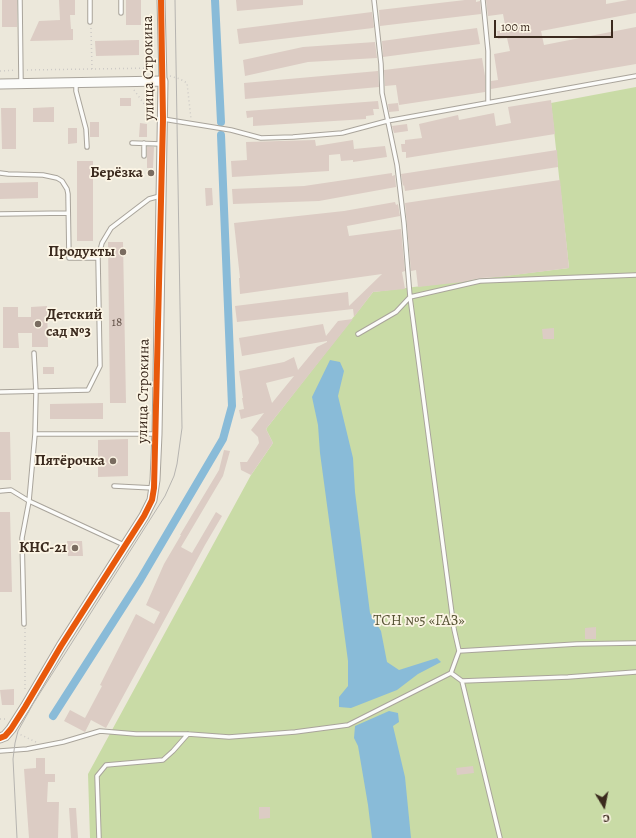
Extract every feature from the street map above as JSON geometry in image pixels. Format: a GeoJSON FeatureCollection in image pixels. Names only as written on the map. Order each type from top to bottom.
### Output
{"type":"FeatureCollection","features":[{"type":"Feature","properties":{"kind":"street","name":"улица Строкина"},"geometry":{"type":"LineString","coordinates":[[0,738],[5,736],[11,729],[126,546],[152,500],[154,488],[156,434],[163,119],[161,0]]}},
{"type":"Feature","properties":{"kind":"street"},"geometry":{"type":"LineString","coordinates":[[0,84],[163,81]]}},
{"type":"Feature","properties":{"kind":"lane"},"geometry":{"type":"LineString","coordinates":[[20,0],[22,83]]}},
{"type":"Feature","properties":{"kind":"lane"},"geometry":{"type":"LineString","coordinates":[[90,0],[90,22]]}},
{"type":"Feature","properties":{"kind":"lane"},"geometry":{"type":"LineString","coordinates":[[121,0],[121,13]]}},
{"type":"Feature","properties":{"kind":"lane"},"geometry":{"type":"LineString","coordinates":[[0,751],[63,742],[100,731],[136,734],[188,734],[229,737],[295,732],[348,725],[451,673],[459,651],[454,629],[410,297],[397,165],[382,93],[381,64],[374,0]]}},
{"type":"Feature","properties":{"kind":"lane"},"geometry":{"type":"LineString","coordinates":[[483,0],[488,51],[488,102]]}},
{"type":"Feature","properties":{"kind":"lane"},"geometry":{"type":"LineString","coordinates":[[163,119],[231,130],[261,138],[342,133],[387,121],[636,76]]}},
{"type":"Feature","properties":{"kind":"lane"},"geometry":{"type":"LineString","coordinates":[[76,83],[76,91],[86,130],[87,147]]}},
{"type":"Feature","properties":{"kind":"lane"},"geometry":{"type":"LineString","coordinates":[[132,143],[162,144]]}},
{"type":"Feature","properties":{"kind":"lane"},"geometry":{"type":"LineString","coordinates":[[144,143],[144,156]]}},
{"type":"Feature","properties":{"kind":"lane"},"geometry":{"type":"LineString","coordinates":[[0,173],[43,175],[57,178],[62,181],[67,189],[69,258],[98,258]]}},
{"type":"Feature","properties":{"kind":"lane"},"geometry":{"type":"LineString","coordinates":[[0,392],[88,390],[100,366],[98,258],[102,243],[111,228],[149,199],[161,196]]}},
{"type":"Feature","properties":{"kind":"lane"},"geometry":{"type":"LineString","coordinates":[[0,214],[68,213]]}},
{"type":"Feature","properties":{"kind":"lane"},"geometry":{"type":"LineString","coordinates":[[358,334],[396,312],[410,297],[480,281],[636,275]]}},
{"type":"Feature","properties":{"kind":"lane"},"geometry":{"type":"LineString","coordinates":[[24,624],[22,538],[29,501],[35,434],[36,392],[34,353]]}},
{"type":"Feature","properties":{"kind":"lane"},"geometry":{"type":"LineString","coordinates":[[35,434],[156,434]]}},
{"type":"Feature","properties":{"kind":"lane"},"geometry":{"type":"LineString","coordinates":[[114,486],[154,488]]}},
{"type":"Feature","properties":{"kind":"lane"},"geometry":{"type":"LineString","coordinates":[[0,491],[11,490],[29,501],[126,546]]}},
{"type":"Feature","properties":{"kind":"lane"},"geometry":{"type":"LineString","coordinates":[[459,651],[577,644],[636,643]]}},
{"type":"Feature","properties":{"kind":"lane"},"geometry":{"type":"LineString","coordinates":[[451,673],[462,681],[568,678],[636,672]]}},
{"type":"Feature","properties":{"kind":"lane"},"geometry":{"type":"LineString","coordinates":[[462,681],[500,838]]}},
{"type":"Feature","properties":{"kind":"lane"},"geometry":{"type":"LineString","coordinates":[[99,838],[97,776],[106,765],[163,760],[188,734]]}},
{"type":"Feature","properties":{"kind":"path"},"geometry":{"type":"LineString","coordinates":[[90,22],[92,69]]}},
{"type":"Feature","properties":{"kind":"path"},"geometry":{"type":"LineString","coordinates":[[0,70],[163,68],[168,76],[180,79],[187,83],[191,124]]}},
{"type":"Feature","properties":{"kind":"path"},"geometry":{"type":"LineString","coordinates":[[133,90],[157,120],[163,119]]}},
{"type":"Feature","properties":{"kind":"path"},"geometry":{"type":"LineString","coordinates":[[24,624],[25,692]]}},
{"type":"Feature","properties":{"kind":"green space","name":"ТСН №5 «ГАЗ»"},"geometry":{"type":"Polygon","coordinates":[[[636,87],[636,838],[90,838],[88,774],[251,475],[273,443],[266,429],[373,292],[569,268],[551,103],[636,87]]]}},
{"type":"Feature","properties":{"kind":"water"},"geometry":{"type":"Polygon","coordinates":[[[330,360],[340,362],[344,371],[338,396],[353,458],[355,492],[370,613],[381,631],[387,662],[399,670],[437,658],[441,662],[418,674],[397,690],[351,708],[339,707],[339,697],[348,686],[348,661],[320,453],[318,425],[312,397],[330,360]]]}},
{"type":"Feature","properties":{"kind":"water"},"geometry":{"type":"Polygon","coordinates":[[[389,711],[398,713],[399,722],[393,726],[405,777],[411,838],[372,838],[358,746],[354,738],[355,726],[389,711]]]}},
{"type":"Feature","properties":{"kind":"building"},"geometry":{"type":"Polygon","coordinates":[[[2,0],[17,0],[17,27],[2,27],[2,0]]]}},
{"type":"Feature","properties":{"kind":"building"},"geometry":{"type":"Polygon","coordinates":[[[59,0],[75,0],[75,15],[70,15],[71,29],[73,29],[73,40],[30,41],[39,21],[60,20],[59,0]]]}},
{"type":"Feature","properties":{"kind":"building"},"geometry":{"type":"Polygon","coordinates":[[[126,0],[141,0],[141,25],[126,25],[126,0]]]}},
{"type":"Feature","properties":{"kind":"building"},"geometry":{"type":"Polygon","coordinates":[[[236,0],[303,0],[303,5],[237,11],[236,0]]]}},
{"type":"Feature","properties":{"kind":"building"},"geometry":{"type":"Polygon","coordinates":[[[476,0],[476,2],[480,1],[481,14],[380,26],[379,10],[476,0]]]}},
{"type":"Feature","properties":{"kind":"building"},"geometry":{"type":"Polygon","coordinates":[[[486,0],[606,0],[606,4],[636,0],[636,13],[541,31],[544,45],[636,27],[636,64],[491,89],[491,81],[498,80],[494,54],[510,51],[507,38],[498,39],[497,31],[506,30],[503,14],[488,16],[486,0]]]}},
{"type":"Feature","properties":{"kind":"building"},"geometry":{"type":"Polygon","coordinates":[[[372,12],[373,28],[239,44],[237,29],[372,12]]]}},
{"type":"Feature","properties":{"kind":"building"},"geometry":{"type":"Polygon","coordinates":[[[477,28],[480,44],[383,57],[382,41],[477,28]]]}},
{"type":"Feature","properties":{"kind":"building"},"geometry":{"type":"Polygon","coordinates":[[[139,40],[139,55],[96,56],[95,41],[139,40]]]}},
{"type":"Feature","properties":{"kind":"building"},"geometry":{"type":"Polygon","coordinates":[[[375,42],[377,58],[308,62],[245,76],[243,60],[303,47],[375,42]]]}},
{"type":"Feature","properties":{"kind":"building"},"geometry":{"type":"Polygon","coordinates":[[[482,58],[485,76],[485,92],[399,105],[396,85],[385,86],[384,70],[482,58]]]}},
{"type":"Feature","properties":{"kind":"building"},"geometry":{"type":"Polygon","coordinates":[[[378,71],[379,87],[245,99],[244,83],[378,71]]]}},
{"type":"Feature","properties":{"kind":"building"},"geometry":{"type":"Polygon","coordinates":[[[120,98],[131,98],[131,106],[120,106],[120,98]]]}},
{"type":"Feature","properties":{"kind":"building"},"geometry":{"type":"Polygon","coordinates":[[[551,100],[555,134],[406,158],[406,152],[402,152],[401,144],[405,144],[405,140],[422,138],[419,124],[458,115],[459,120],[494,113],[496,126],[511,123],[508,107],[551,100]]]}},
{"type":"Feature","properties":{"kind":"building"},"geometry":{"type":"Polygon","coordinates":[[[378,101],[379,109],[373,109],[374,115],[366,116],[366,119],[253,126],[253,117],[247,118],[246,111],[378,101]]]}},
{"type":"Feature","properties":{"kind":"building"},"geometry":{"type":"Polygon","coordinates":[[[398,103],[399,111],[389,112],[388,104],[398,103]]]}},
{"type":"Feature","properties":{"kind":"building"},"geometry":{"type":"Polygon","coordinates":[[[54,107],[54,122],[33,122],[33,108],[54,107]]]}},
{"type":"Feature","properties":{"kind":"building"},"geometry":{"type":"Polygon","coordinates":[[[1,108],[16,108],[16,149],[2,149],[1,108]]]}},
{"type":"Feature","properties":{"kind":"building"},"geometry":{"type":"Polygon","coordinates":[[[90,122],[99,122],[99,137],[90,137],[90,122]]]}},
{"type":"Feature","properties":{"kind":"building"},"geometry":{"type":"Polygon","coordinates":[[[140,123],[147,124],[147,137],[139,137],[140,123]]]}},
{"type":"Feature","properties":{"kind":"building"},"geometry":{"type":"Polygon","coordinates":[[[407,124],[408,131],[394,133],[392,126],[407,124]]]}},
{"type":"Feature","properties":{"kind":"building"},"geometry":{"type":"Polygon","coordinates":[[[68,128],[77,128],[77,143],[68,144],[68,128]]]}},
{"type":"Feature","properties":{"kind":"building"},"geometry":{"type":"Polygon","coordinates":[[[315,140],[316,146],[353,140],[354,149],[385,146],[387,157],[353,162],[353,160],[341,161],[340,154],[329,155],[329,171],[232,177],[231,161],[247,160],[246,142],[315,140]]]}},
{"type":"Feature","properties":{"kind":"building"},"geometry":{"type":"Polygon","coordinates":[[[147,147],[154,147],[153,168],[147,168],[147,147]]]}},
{"type":"Feature","properties":{"kind":"building"},"geometry":{"type":"Polygon","coordinates":[[[557,150],[558,167],[405,191],[404,185],[403,186],[401,174],[557,150]]]}},
{"type":"Feature","properties":{"kind":"building"},"geometry":{"type":"Polygon","coordinates":[[[77,161],[93,161],[93,241],[77,241],[77,161]]]}},
{"type":"Feature","properties":{"kind":"building"},"geometry":{"type":"Polygon","coordinates":[[[392,173],[392,176],[395,175],[396,187],[319,201],[233,204],[232,189],[304,186],[392,173]]]}},
{"type":"Feature","properties":{"kind":"building"},"geometry":{"type":"Polygon","coordinates":[[[560,180],[569,268],[418,287],[416,270],[411,271],[405,203],[560,180]]]}},
{"type":"Feature","properties":{"kind":"building"},"geometry":{"type":"Polygon","coordinates":[[[38,182],[38,198],[0,199],[0,183],[38,182]]]}},
{"type":"Feature","properties":{"kind":"building"},"geometry":{"type":"Polygon","coordinates":[[[205,188],[212,188],[213,205],[206,206],[205,188]]]}},
{"type":"Feature","properties":{"kind":"building"},"geometry":{"type":"Polygon","coordinates":[[[395,202],[396,205],[398,204],[400,216],[347,226],[349,236],[401,229],[405,271],[402,272],[405,289],[373,292],[354,317],[353,309],[237,322],[235,306],[348,292],[349,306],[382,274],[240,294],[240,278],[234,223],[344,211],[395,202]]]}},
{"type":"Feature","properties":{"kind":"building"},"geometry":{"type":"Polygon","coordinates":[[[108,242],[123,242],[126,403],[110,403],[108,242]]]}},
{"type":"Feature","properties":{"kind":"building"},"geometry":{"type":"Polygon","coordinates":[[[47,306],[48,347],[32,347],[32,333],[18,333],[19,348],[3,348],[3,307],[18,307],[18,317],[31,317],[31,307],[47,306]]]}},
{"type":"Feature","properties":{"kind":"building"},"geometry":{"type":"Polygon","coordinates":[[[353,319],[266,429],[273,443],[251,475],[241,470],[240,462],[247,462],[259,443],[258,437],[251,430],[264,413],[241,419],[239,410],[244,409],[239,371],[284,362],[294,357],[298,370],[317,347],[327,341],[242,356],[239,338],[323,324],[326,336],[338,321],[353,319]],[[294,376],[266,383],[272,403],[294,376]]]}},
{"type":"Feature","properties":{"kind":"building"},"geometry":{"type":"Polygon","coordinates":[[[554,328],[554,339],[543,339],[542,329],[554,328]]]}},
{"type":"Feature","properties":{"kind":"building"},"geometry":{"type":"Polygon","coordinates":[[[43,367],[54,367],[54,374],[43,374],[43,367]]]}},
{"type":"Feature","properties":{"kind":"building"},"geometry":{"type":"Polygon","coordinates":[[[103,403],[103,419],[50,419],[50,404],[103,403]]]}},
{"type":"Feature","properties":{"kind":"building"},"geometry":{"type":"Polygon","coordinates":[[[0,432],[10,432],[11,480],[0,480],[0,432]]]}},
{"type":"Feature","properties":{"kind":"building","name":"Пятёрочка"},"geometry":{"type":"Polygon","coordinates":[[[128,439],[128,476],[98,477],[98,440],[128,439]]]}},
{"type":"Feature","properties":{"kind":"building"},"geometry":{"type":"Polygon","coordinates":[[[224,450],[230,451],[223,476],[181,547],[192,553],[216,512],[222,516],[106,728],[91,720],[85,732],[64,721],[70,710],[85,718],[136,614],[154,624],[160,612],[146,605],[164,564],[219,470],[224,450]]]}},
{"type":"Feature","properties":{"kind":"building"},"geometry":{"type":"Polygon","coordinates":[[[0,512],[10,512],[12,592],[0,592],[0,512]]]}},
{"type":"Feature","properties":{"kind":"building","name":"КНС-21"},"geometry":{"type":"Polygon","coordinates":[[[67,541],[82,541],[83,556],[68,556],[67,541]]]}},
{"type":"Feature","properties":{"kind":"building"},"geometry":{"type":"Polygon","coordinates":[[[596,627],[596,639],[585,639],[585,628],[596,627]]]}},
{"type":"Feature","properties":{"kind":"building"},"geometry":{"type":"Polygon","coordinates":[[[14,689],[14,705],[2,705],[0,690],[14,689]]]}},
{"type":"Feature","properties":{"kind":"building"},"geometry":{"type":"Polygon","coordinates":[[[36,758],[45,758],[45,774],[55,774],[55,782],[48,782],[47,802],[59,802],[58,838],[29,838],[24,769],[36,768],[36,758]]]}},
{"type":"Feature","properties":{"kind":"building"},"geometry":{"type":"Polygon","coordinates":[[[473,766],[474,773],[457,775],[456,768],[473,766]]]}},
{"type":"Feature","properties":{"kind":"building"},"geometry":{"type":"Polygon","coordinates":[[[259,807],[270,807],[270,818],[259,819],[259,807]]]}},
{"type":"Feature","properties":{"kind":"building"},"geometry":{"type":"Polygon","coordinates":[[[69,808],[76,808],[78,838],[71,838],[69,808]]]}},
{"type":"Feature","properties":{"kind":"waterway"},"geometry":{"type":"LineString","coordinates":[[215,0],[221,122]]}},
{"type":"Feature","properties":{"kind":"waterway"},"geometry":{"type":"LineString","coordinates":[[53,716],[140,580],[223,439],[232,406],[221,135]]}},
{"type":"Feature","properties":{"kind":"tram line"},"geometry":{"type":"LineString","coordinates":[[17,838],[13,759],[18,731],[33,704],[165,496],[174,476],[177,464],[182,428],[175,0]]}},
{"type":"Feature","properties":{"kind":"cycle path"},"geometry":{"type":"LineString","coordinates":[[0,738],[5,736],[11,729],[61,646],[144,516],[152,500],[154,488],[163,119],[161,0]]}},
{"type":"Feature","properties":{"kind":"place","name":"Берёзка"},"geometry":{"type":"Point","coordinates":[151,173]}},
{"type":"Feature","properties":{"kind":"place","name":"Продукты"},"geometry":{"type":"Point","coordinates":[123,252]}},
{"type":"Feature","properties":{"kind":"place","name":"Детский сад №3"},"geometry":{"type":"Point","coordinates":[38,324]}},
{"type":"Feature","properties":{"kind":"place","name":"Пятёрочка"},"geometry":{"type":"Point","coordinates":[113,461]}},
{"type":"Feature","properties":{"kind":"place","name":"КНС-21"},"geometry":{"type":"Point","coordinates":[75,548]}}]}
